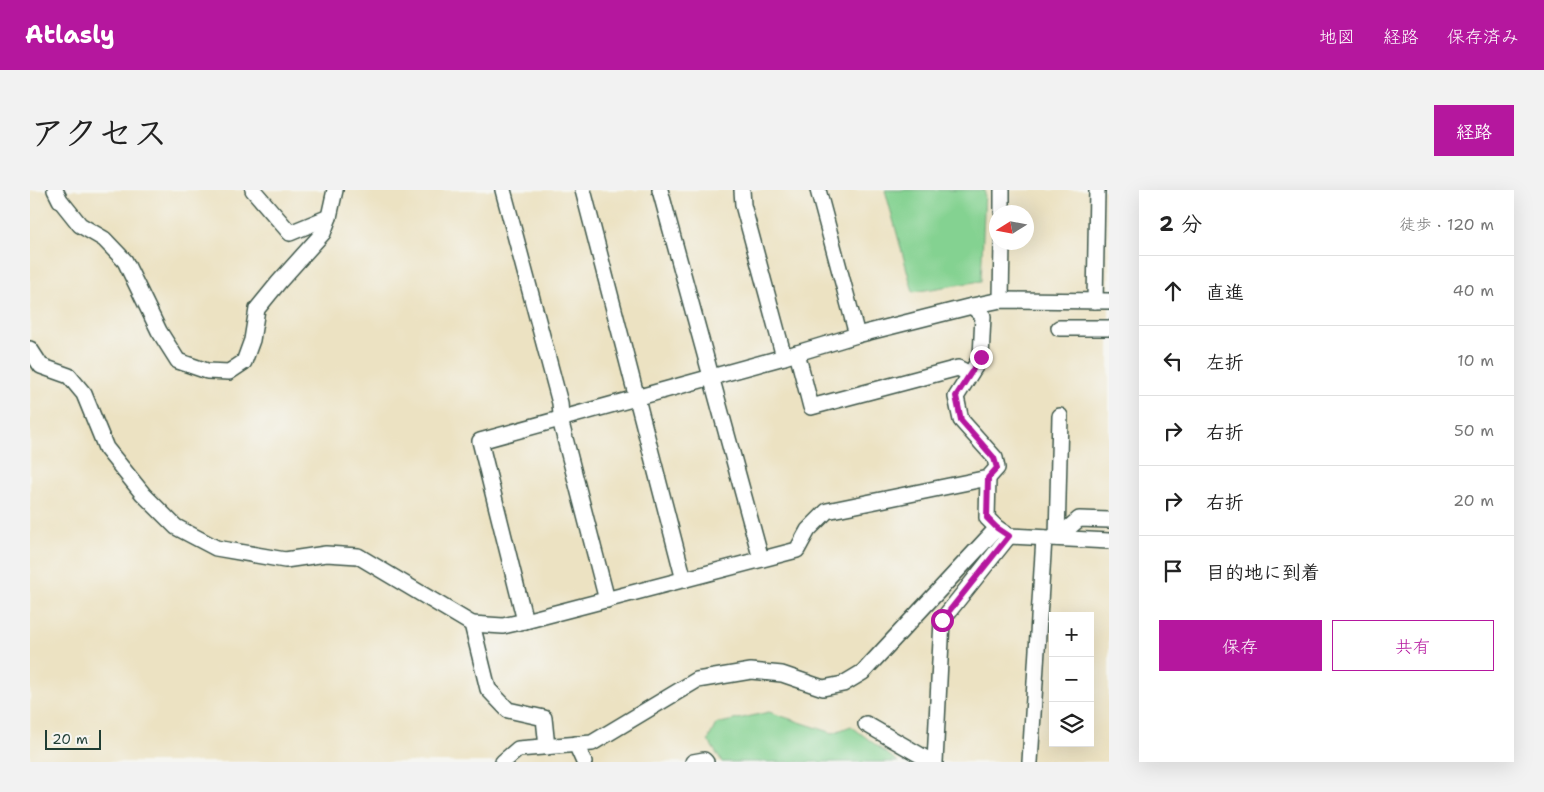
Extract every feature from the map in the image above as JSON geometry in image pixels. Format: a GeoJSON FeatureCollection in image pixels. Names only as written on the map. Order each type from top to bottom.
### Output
{"type":"FeatureCollection","features":[{"type":"Feature","properties":{"kind":"street"},"geometry":{"type":"LineString","coordinates":[[55,190],[60,200],[80,225],[104,240],[125,261],[159,330],[178,361],[207,371],[229,372],[244,362],[252,340],[257,309],[323,233],[335,190]]}},
{"type":"Feature","properties":{"kind":"street"},"geometry":{"type":"LineString","coordinates":[[253,190],[290,233],[329,217]]}},
{"type":"Feature","properties":{"kind":"street"},"geometry":{"type":"LineString","coordinates":[[503,190],[560,403],[562,427],[607,600]]}},
{"type":"Feature","properties":{"kind":"street"},"geometry":{"type":"LineString","coordinates":[[584,190],[684,580]]}},
{"type":"Feature","properties":{"kind":"street"},"geometry":{"type":"LineString","coordinates":[[660,190],[761,559]]}},
{"type":"Feature","properties":{"kind":"street"},"geometry":{"type":"LineString","coordinates":[[742,190],[743,205],[791,355],[811,407],[958,368],[970,374]]}},
{"type":"Feature","properties":{"kind":"street"},"geometry":{"type":"LineString","coordinates":[[818,190],[857,336]]}},
{"type":"Feature","properties":{"kind":"street"},"geometry":{"type":"LineString","coordinates":[[1002,190],[1002,205]]}},
{"type":"Feature","properties":{"kind":"street"},"geometry":{"type":"LineString","coordinates":[[525,622],[480,441],[972,306],[1001,300],[1102,301],[1097,190]]}},
{"type":"Feature","properties":{"kind":"street"},"geometry":{"type":"LineString","coordinates":[[1001,300],[1002,250]]}},
{"type":"Feature","properties":{"kind":"street"},"geometry":{"type":"LineString","coordinates":[[30,349],[41,366],[69,376],[84,394],[106,448],[143,494],[176,527],[216,548],[285,560],[326,554],[358,556],[472,624],[503,626],[525,622],[798,550],[808,530],[827,511],[988,478],[997,468],[994,458],[961,420],[956,396],[981,357],[982,316],[972,306]]}},
{"type":"Feature","properties":{"kind":"street"},"geometry":{"type":"LineString","coordinates":[[1059,328],[1109,328]]}},
{"type":"Feature","properties":{"kind":"street"},"geometry":{"type":"LineString","coordinates":[[1030,762],[1060,416]]}},
{"type":"Feature","properties":{"kind":"street"},"geometry":{"type":"LineString","coordinates":[[988,478],[987,518],[1003,532],[1050,538],[1109,541]]}},
{"type":"Feature","properties":{"kind":"street"},"geometry":{"type":"LineString","coordinates":[[1050,538],[1080,519],[1109,520]]}},
{"type":"Feature","properties":{"kind":"street"},"geometry":{"type":"LineString","coordinates":[[502,762],[518,749],[592,743],[697,680],[751,671],[782,674],[823,688],[843,684],[863,672],[1003,532]]}},
{"type":"Feature","properties":{"kind":"street"},"geometry":{"type":"LineString","coordinates":[[866,724],[934,762],[942,620],[1003,532]]}},
{"type":"Feature","properties":{"kind":"street"},"geometry":{"type":"LineString","coordinates":[[472,624],[488,689],[508,710],[544,718],[547,747]]}},
{"type":"Feature","properties":{"kind":"street"},"geometry":{"type":"LineString","coordinates":[[576,744],[584,762]]}},
{"type":"Feature","properties":{"kind":"street"},"geometry":{"type":"LineString","coordinates":[[693,762],[704,760],[706,762]]}},
{"type":"Feature","properties":{"kind":"green space"},"geometry":{"type":"Polygon","coordinates":[[[885,190],[985,190],[981,281],[913,292],[885,190]]]}},
{"type":"Feature","properties":{"kind":"green space"},"geometry":{"type":"Polygon","coordinates":[[[769,712],[833,733],[851,726],[898,762],[722,762],[708,740],[716,724],[769,712]]]}},
{"type":"Feature","properties":{"kind":"route"},"geometry":{"type":"LineString","coordinates":[[942,620],[1009,536],[987,518],[988,478],[997,468],[994,458],[961,420],[956,396],[981,357]]}}]}
